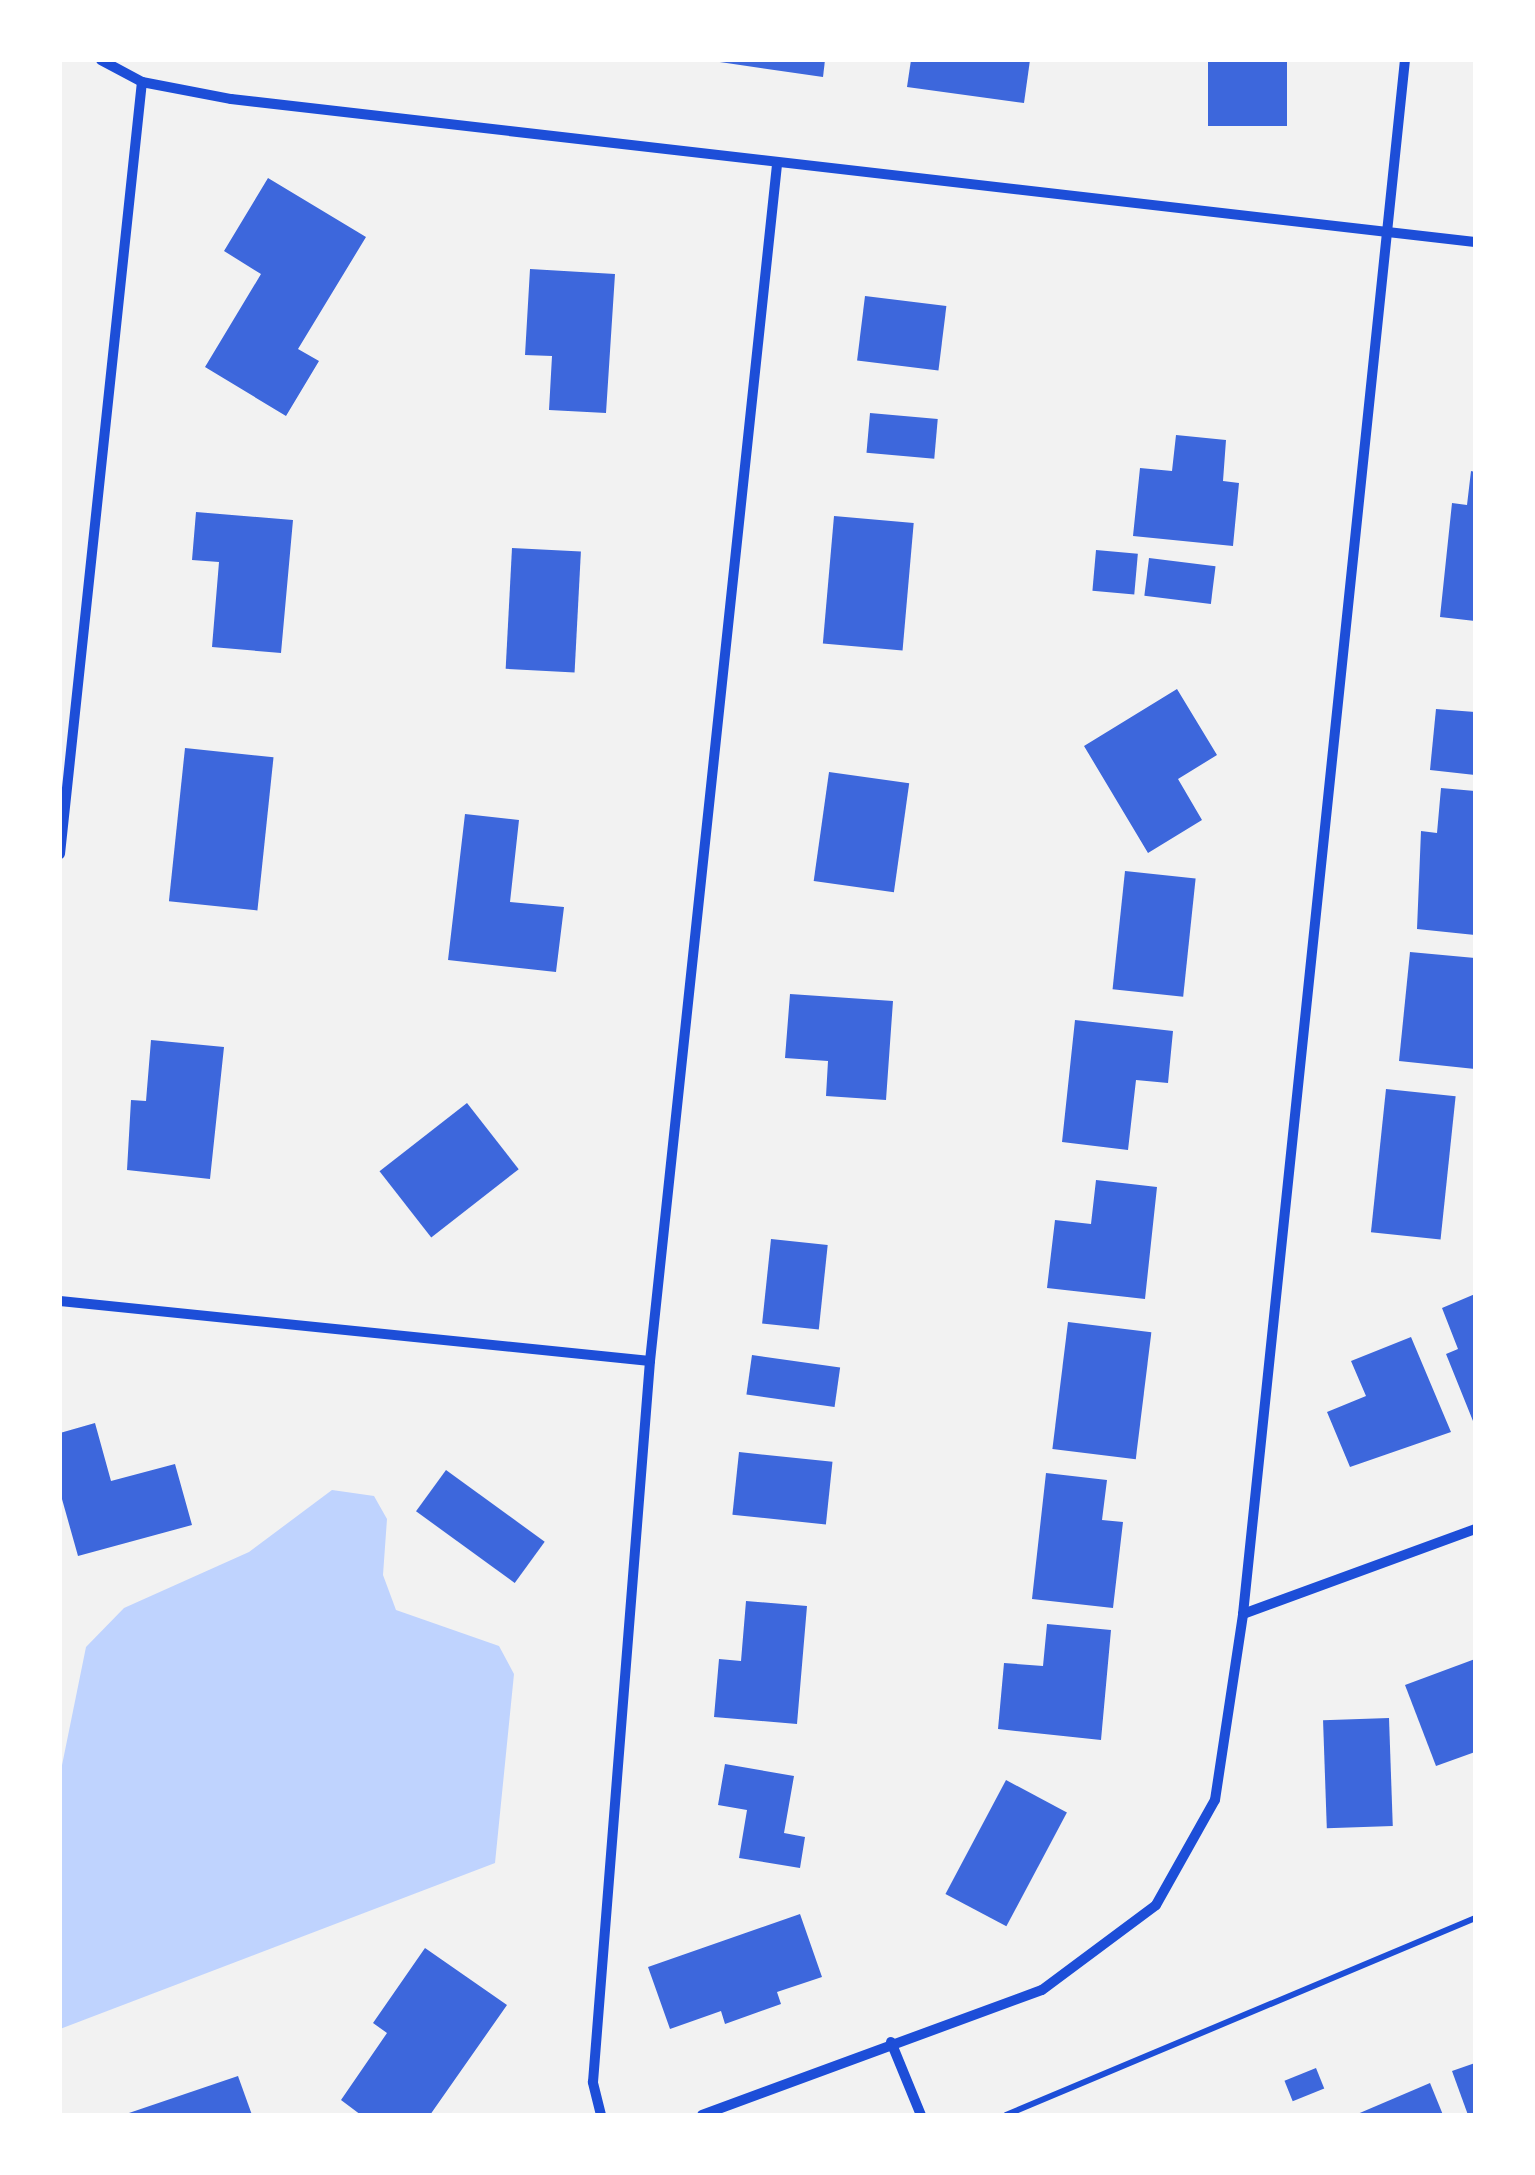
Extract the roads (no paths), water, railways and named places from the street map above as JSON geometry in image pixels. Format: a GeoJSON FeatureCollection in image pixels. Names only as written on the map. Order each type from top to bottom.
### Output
{"type":"FeatureCollection","features":[{"type":"Feature","properties":{"kind":"street"},"geometry":{"type":"LineString","coordinates":[[101,60],[142,82],[231,100],[1388,236],[1475,242]]}},
{"type":"Feature","properties":{"kind":"street"},"geometry":{"type":"LineString","coordinates":[[702,2115],[891,2042],[1042,1990],[1156,1905],[1215,1800],[1243,1614],[1405,60]]}},
{"type":"Feature","properties":{"kind":"street"},"geometry":{"type":"LineString","coordinates":[[60,854],[142,82]]}},
{"type":"Feature","properties":{"kind":"street"},"geometry":{"type":"LineString","coordinates":[[601,2115],[593,2082],[650,1361],[777,165]]}},
{"type":"Feature","properties":{"kind":"street"},"geometry":{"type":"LineString","coordinates":[[60,1301],[650,1361]]}},
{"type":"Feature","properties":{"kind":"street"},"geometry":{"type":"LineString","coordinates":[[1243,1614],[1475,1529]]}},
{"type":"Feature","properties":{"kind":"street"},"geometry":{"type":"LineString","coordinates":[[891,2042],[921,2115]]}},
{"type":"Feature","properties":{"kind":"water"},"geometry":{"type":"Polygon","coordinates":[[[332,1490],[374,1496],[387,1519],[383,1575],[396,1610],[499,1646],[514,1674],[495,1863],[60,2029],[60,1775],[86,1647],[124,1608],[249,1552],[332,1490]]]}}]}
